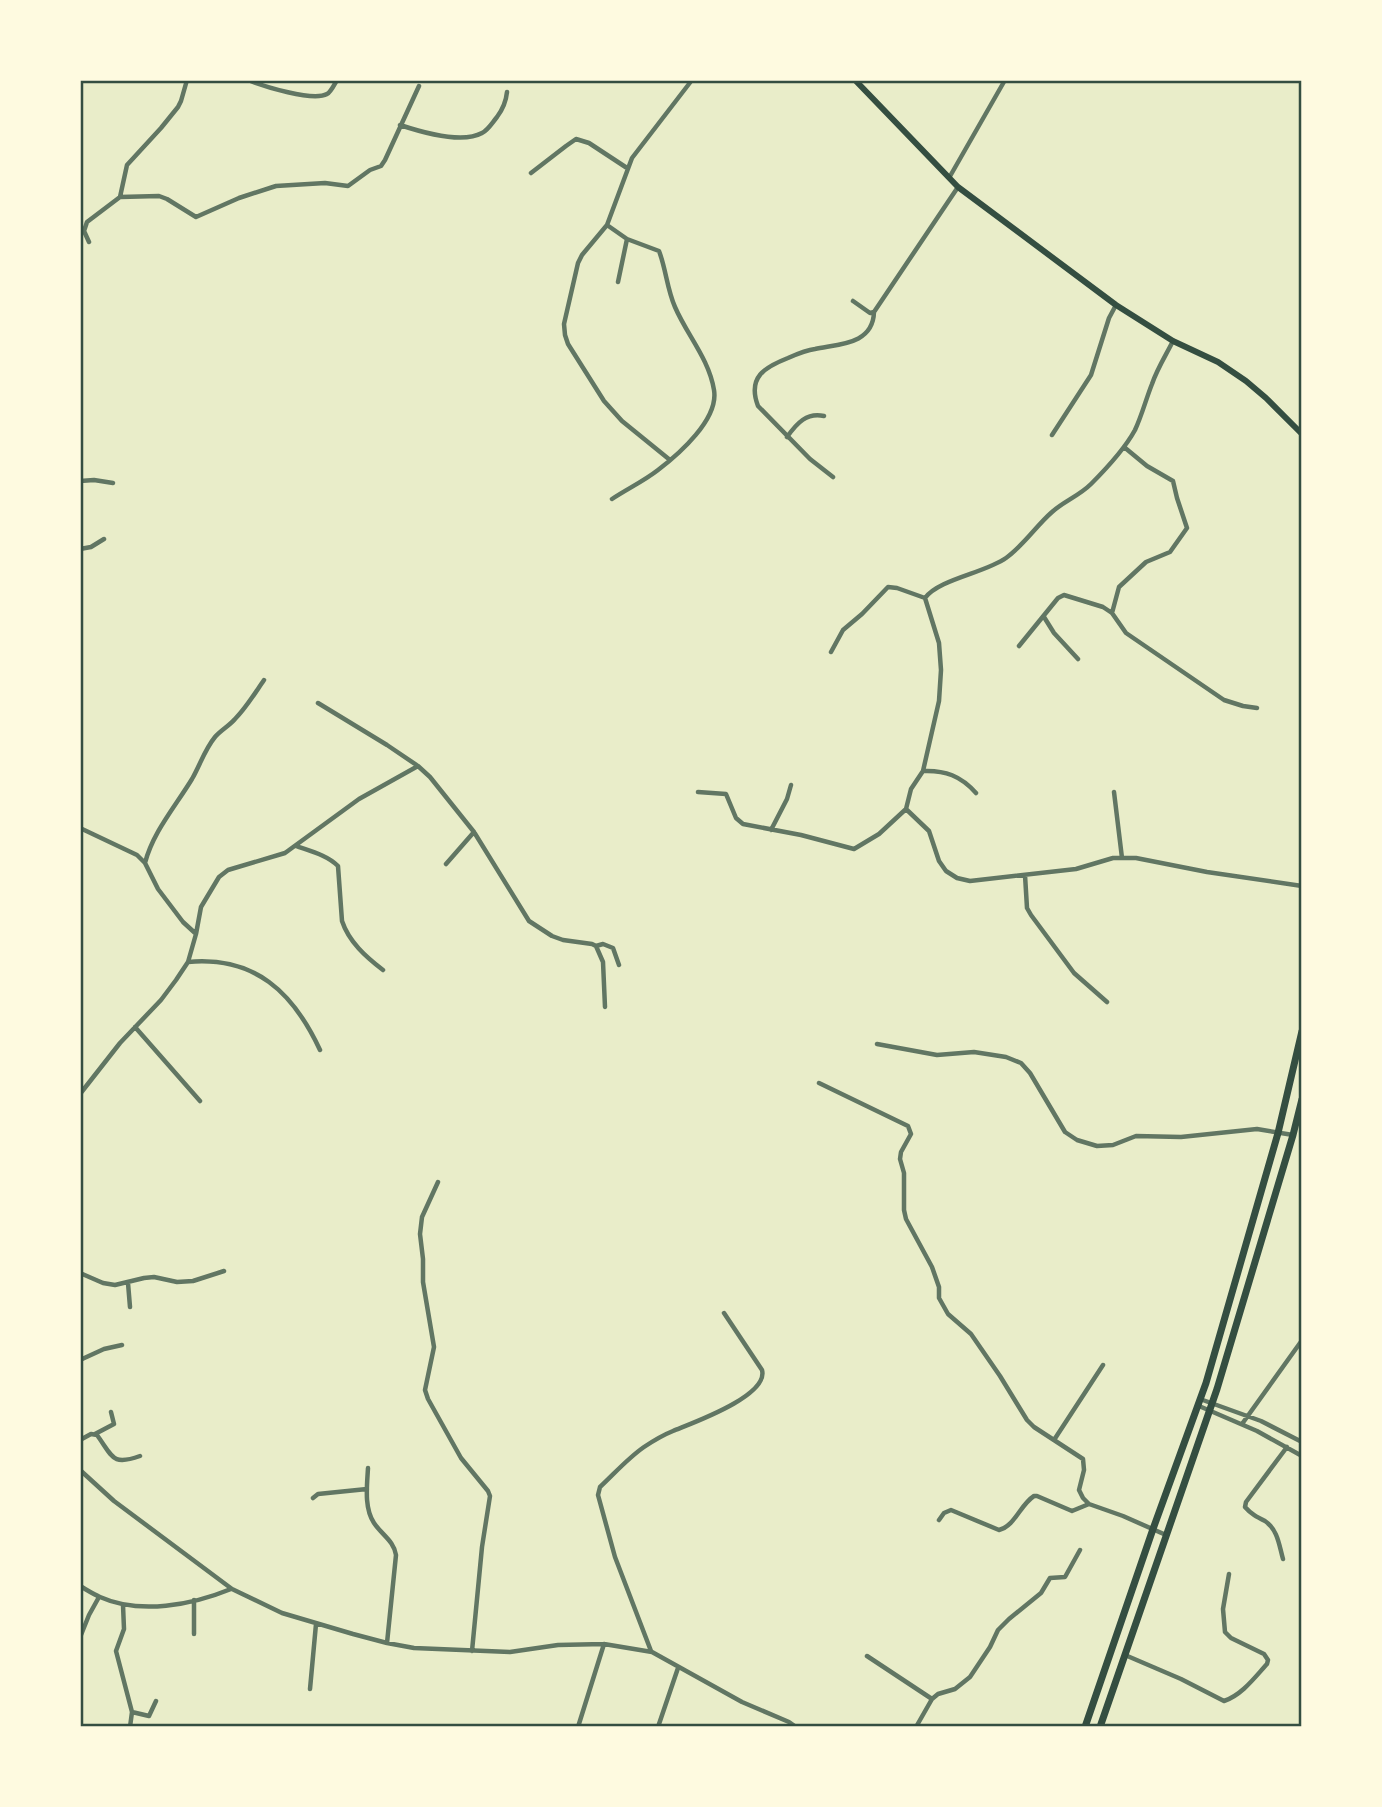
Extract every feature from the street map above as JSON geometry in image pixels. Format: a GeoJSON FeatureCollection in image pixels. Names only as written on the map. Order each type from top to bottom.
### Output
{"type":"FeatureCollection","features":[{"type":"Feature","properties":{"kind":"main road"},"geometry":{"type":"LineString","coordinates":[[855,80],[958,187],[1116,305],[1173,341],[1218,362],[1247,382],[1301,434]]}},
{"type":"Feature","properties":{"kind":"main road"},"geometry":{"type":"LineString","coordinates":[[1084,1727],[1199,1402],[1278,1132],[1301,1031]]}},
{"type":"Feature","properties":{"kind":"main road"},"geometry":{"type":"LineString","coordinates":[[1100,1727],[1211,1406],[1293,1135],[1301,1099]]}},
{"type":"Feature","properties":{"kind":"main road"},"geometry":{"type":"LineString","coordinates":[[1249,1232],[1263,1237]]}},
{"type":"Feature","properties":{"kind":"street"},"geometry":{"type":"LineString","coordinates":[[120,197],[127,165],[177,107],[187,80]]}},
{"type":"Feature","properties":{"kind":"street"},"geometry":{"type":"LineString","coordinates":[[248,80],[276,90],[323,96],[328,94],[337,80]]}},
{"type":"Feature","properties":{"kind":"street"},"geometry":{"type":"LineString","coordinates":[[670,460],[622,421],[604,401],[568,344],[565,335],[566,317],[578,264],[582,255],[607,225],[632,158],[692,80]]}},
{"type":"Feature","properties":{"kind":"street"},"geometry":{"type":"LineString","coordinates":[[950,178],[1005,80]]}},
{"type":"Feature","properties":{"kind":"street"},"geometry":{"type":"LineString","coordinates":[[89,242],[84,231],[87,222],[120,197],[167,199],[196,217],[239,198],[276,186],[325,183],[348,186],[370,170],[381,166],[419,86]]}},
{"type":"Feature","properties":{"kind":"street"},"geometry":{"type":"LineString","coordinates":[[400,125],[452,136],[479,135],[487,130],[504,107],[507,92]]}},
{"type":"Feature","properties":{"kind":"street"},"geometry":{"type":"LineString","coordinates":[[531,173],[576,139],[589,143],[627,168]]}},
{"type":"Feature","properties":{"kind":"street"},"geometry":{"type":"LineString","coordinates":[[833,478],[816,465],[758,406],[754,396],[756,380],[768,367],[815,348],[848,344],[869,329],[874,320],[874,312],[958,187]]}},
{"type":"Feature","properties":{"kind":"street"},"geometry":{"type":"LineString","coordinates":[[607,225],[627,239],[659,251],[676,309],[698,347],[714,390],[712,408],[698,432],[656,472],[612,499]]}},
{"type":"Feature","properties":{"kind":"street"},"geometry":{"type":"LineString","coordinates":[[618,282],[627,239]]}},
{"type":"Feature","properties":{"kind":"street"},"geometry":{"type":"LineString","coordinates":[[853,301],[870,313],[874,312]]}},
{"type":"Feature","properties":{"kind":"street"},"geometry":{"type":"LineString","coordinates":[[1052,435],[1091,375],[1109,318],[1116,305]]}},
{"type":"Feature","properties":{"kind":"street"},"geometry":{"type":"LineString","coordinates":[[925,598],[943,586],[992,567],[1007,558],[1053,511],[1089,486],[1124,447],[1134,430],[1152,383],[1173,341]]}},
{"type":"Feature","properties":{"kind":"street"},"geometry":{"type":"LineString","coordinates":[[787,437],[797,424],[810,415],[824,416]]}},
{"type":"Feature","properties":{"kind":"street"},"geometry":{"type":"LineString","coordinates":[[1112,613],[1119,587],[1146,562],[1170,552],[1188,528],[1173,481],[1147,466],[1124,447]]}},
{"type":"Feature","properties":{"kind":"street"},"geometry":{"type":"LineString","coordinates":[[80,481],[104,480],[113,483]]}},
{"type":"Feature","properties":{"kind":"street"},"geometry":{"type":"LineString","coordinates":[[80,549],[91,547],[104,539]]}},
{"type":"Feature","properties":{"kind":"street"},"geometry":{"type":"LineString","coordinates":[[831,652],[844,630],[888,587],[925,598]]}},
{"type":"Feature","properties":{"kind":"street"},"geometry":{"type":"LineString","coordinates":[[1019,646],[1064,594],[1112,613],[1126,633],[1224,699],[1257,708]]}},
{"type":"Feature","properties":{"kind":"street"},"geometry":{"type":"LineString","coordinates":[[698,792],[726,794],[738,821],[743,824],[854,849],[879,834],[906,809],[911,789],[923,771],[939,701],[939,643],[925,598]]}},
{"type":"Feature","properties":{"kind":"street"},"geometry":{"type":"LineString","coordinates":[[1044,617],[1054,633],[1078,659]]}},
{"type":"Feature","properties":{"kind":"street"},"geometry":{"type":"LineString","coordinates":[[145,863],[160,828],[195,774],[209,746],[240,714],[264,680]]}},
{"type":"Feature","properties":{"kind":"street"},"geometry":{"type":"LineString","coordinates":[[318,704],[418,766],[430,777],[474,832],[530,921],[552,936],[596,946],[603,962],[605,1007]]}},
{"type":"Feature","properties":{"kind":"street"},"geometry":{"type":"LineString","coordinates":[[80,1094],[161,1000],[188,962],[201,907],[219,877],[248,862],[278,856],[359,799],[418,766]]}},
{"type":"Feature","properties":{"kind":"street"},"geometry":{"type":"LineString","coordinates":[[923,771],[954,775],[976,793]]}},
{"type":"Feature","properties":{"kind":"street"},"geometry":{"type":"LineString","coordinates":[[771,830],[791,785]]}},
{"type":"Feature","properties":{"kind":"street"},"geometry":{"type":"LineString","coordinates":[[1114,792],[1122,858]]}},
{"type":"Feature","properties":{"kind":"street"},"geometry":{"type":"LineString","coordinates":[[906,809],[929,831],[939,861],[946,871],[957,878],[970,881],[1076,869],[1113,858],[1136,858],[1301,886]]}},
{"type":"Feature","properties":{"kind":"street"},"geometry":{"type":"LineString","coordinates":[[80,828],[137,855],[145,863],[158,889],[183,922],[196,934]]}},
{"type":"Feature","properties":{"kind":"street"},"geometry":{"type":"LineString","coordinates":[[446,864],[474,832]]}},
{"type":"Feature","properties":{"kind":"street"},"geometry":{"type":"LineString","coordinates":[[295,846],[320,855],[338,866],[344,928],[363,954],[383,970]]}},
{"type":"Feature","properties":{"kind":"street"},"geometry":{"type":"LineString","coordinates":[[1025,876],[1027,908],[1031,915],[1074,973],[1107,1002]]}},
{"type":"Feature","properties":{"kind":"street"},"geometry":{"type":"LineString","coordinates":[[596,946],[603,944],[613,948],[619,965]]}},
{"type":"Feature","properties":{"kind":"street"},"geometry":{"type":"LineString","coordinates":[[188,962],[207,960],[259,975],[277,987],[292,1002],[320,1050]]}},
{"type":"Feature","properties":{"kind":"street"},"geometry":{"type":"LineString","coordinates":[[135,1027],[200,1101]]}},
{"type":"Feature","properties":{"kind":"street"},"geometry":{"type":"LineString","coordinates":[[877,1044],[937,1055],[974,1052],[1006,1057],[1021,1063],[1030,1073],[1065,1132],[1077,1140],[1097,1146],[1136,1136],[1181,1137],[1257,1129],[1293,1135]]}},
{"type":"Feature","properties":{"kind":"street"},"geometry":{"type":"LineString","coordinates":[[819,1083],[908,1126],[911,1134],[900,1159],[904,1173],[904,1210],[906,1219],[932,1267],[939,1287],[939,1298],[948,1314],[971,1335],[1027,1420],[1083,1459],[1084,1470],[1079,1490],[1083,1498],[1089,1504],[1166,1535]]}},
{"type":"Feature","properties":{"kind":"street"},"geometry":{"type":"LineString","coordinates":[[438,1182],[422,1217],[419,1234],[423,1282],[434,1347],[425,1390],[461,1458],[490,1496],[472,1651]]}},
{"type":"Feature","properties":{"kind":"street"},"geometry":{"type":"LineString","coordinates":[[80,1273],[115,1285],[144,1278],[192,1281],[224,1271]]}},
{"type":"Feature","properties":{"kind":"street"},"geometry":{"type":"LineString","coordinates":[[128,1283],[130,1307]]}},
{"type":"Feature","properties":{"kind":"street"},"geometry":{"type":"LineString","coordinates":[[652,1652],[615,1557],[598,1492],[600,1487],[643,1447],[724,1410],[761,1381],[764,1376],[762,1370],[724,1313]]}},
{"type":"Feature","properties":{"kind":"street"},"geometry":{"type":"LineString","coordinates":[[1242,1424],[1300,1343]]}},
{"type":"Feature","properties":{"kind":"street"},"geometry":{"type":"LineString","coordinates":[[80,1360],[104,1349],[122,1345]]}},
{"type":"Feature","properties":{"kind":"street"},"geometry":{"type":"LineString","coordinates":[[1054,1440],[1103,1365]]}},
{"type":"Feature","properties":{"kind":"street"},"geometry":{"type":"LineString","coordinates":[[1199,1402],[1250,1416],[1301,1442]]}},
{"type":"Feature","properties":{"kind":"street"},"geometry":{"type":"LineString","coordinates":[[1211,1406],[1301,1456]]}},
{"type":"Feature","properties":{"kind":"street"},"geometry":{"type":"LineString","coordinates":[[80,1440],[114,1424],[111,1412]]}},
{"type":"Feature","properties":{"kind":"street"},"geometry":{"type":"LineString","coordinates":[[94,1434],[118,1461],[140,1457]]}},
{"type":"Feature","properties":{"kind":"street"},"geometry":{"type":"LineString","coordinates":[[1283,1559],[1272,1526],[1245,1507],[1287,1447]]}},
{"type":"Feature","properties":{"kind":"street"},"geometry":{"type":"LineString","coordinates":[[368,1468],[368,1508],[372,1521],[395,1548],[396,1555],[387,1643]]}},
{"type":"Feature","properties":{"kind":"street"},"geometry":{"type":"LineString","coordinates":[[80,1470],[114,1501],[232,1589],[282,1613],[414,1648],[510,1652],[558,1645],[604,1644],[652,1652],[743,1702],[796,1727]]}},
{"type":"Feature","properties":{"kind":"street"},"geometry":{"type":"LineString","coordinates":[[313,1499],[318,1494],[367,1489]]}},
{"type":"Feature","properties":{"kind":"street"},"geometry":{"type":"LineString","coordinates":[[939,1520],[944,1513],[951,1510],[999,1530],[1005,1529],[1034,1496],[1072,1511],[1089,1504]]}},
{"type":"Feature","properties":{"kind":"street"},"geometry":{"type":"LineString","coordinates":[[916,1727],[932,1699],[938,1694],[955,1689],[970,1677],[998,1630],[1041,1593],[1051,1578],[1065,1577],[1080,1550]]}},
{"type":"Feature","properties":{"kind":"street"},"geometry":{"type":"LineString","coordinates":[[1125,1655],[1224,1701],[1245,1688],[1268,1660],[1264,1654],[1231,1638],[1225,1632],[1223,1614],[1229,1574]]}},
{"type":"Feature","properties":{"kind":"street"},"geometry":{"type":"LineString","coordinates":[[80,1586],[99,1597],[123,1604],[156,1606],[194,1600],[232,1589]]}},
{"type":"Feature","properties":{"kind":"street"},"geometry":{"type":"LineString","coordinates":[[81,1635],[99,1597]]}},
{"type":"Feature","properties":{"kind":"street"},"geometry":{"type":"LineString","coordinates":[[194,1600],[194,1634]]}},
{"type":"Feature","properties":{"kind":"street"},"geometry":{"type":"LineString","coordinates":[[123,1604],[124,1629],[116,1651],[132,1712],[130,1727]]}},
{"type":"Feature","properties":{"kind":"street"},"geometry":{"type":"LineString","coordinates":[[310,1689],[316,1624]]}},
{"type":"Feature","properties":{"kind":"street"},"geometry":{"type":"LineString","coordinates":[[578,1727],[604,1644]]}},
{"type":"Feature","properties":{"kind":"street"},"geometry":{"type":"LineString","coordinates":[[867,1656],[932,1699]]}},
{"type":"Feature","properties":{"kind":"street"},"geometry":{"type":"LineString","coordinates":[[658,1727],[678,1668]]}},
{"type":"Feature","properties":{"kind":"street"},"geometry":{"type":"LineString","coordinates":[[132,1712],[149,1716],[156,1701]]}}]}
